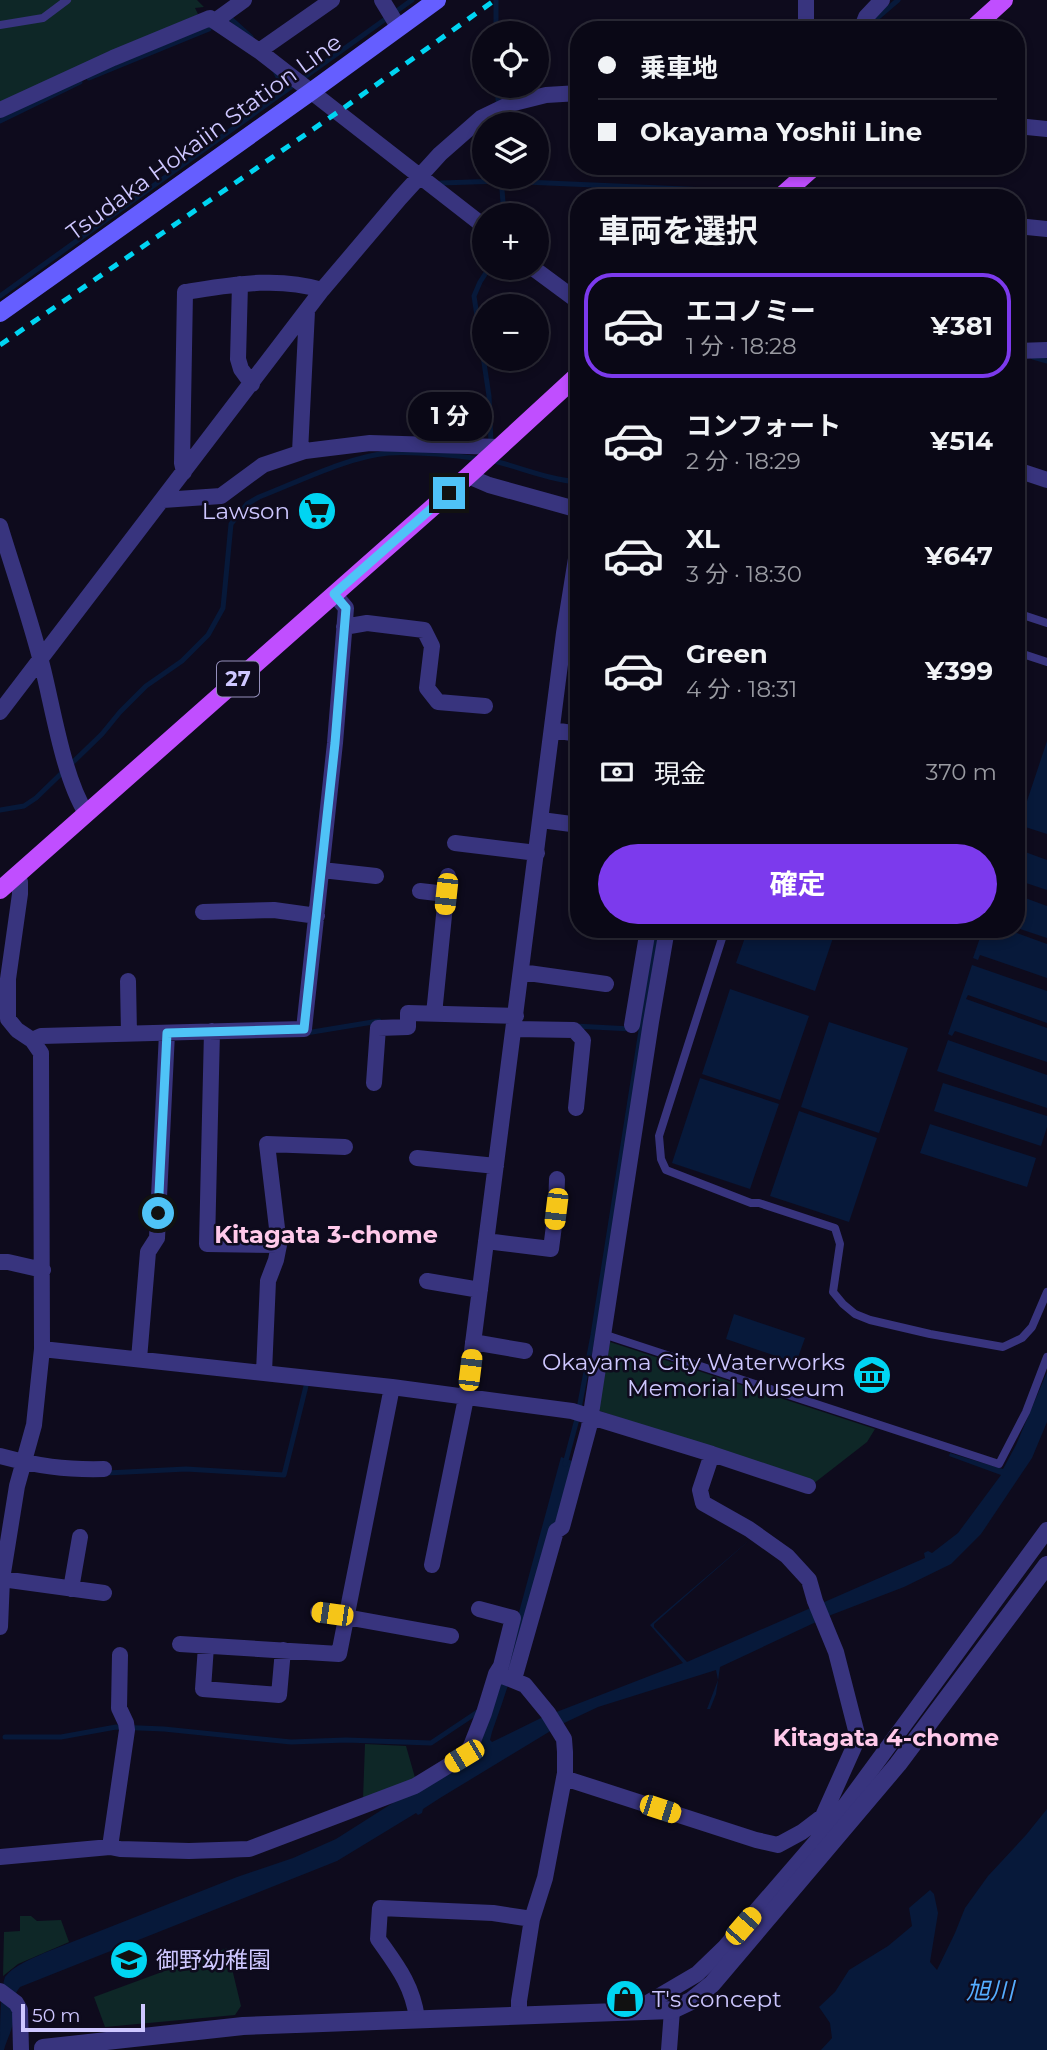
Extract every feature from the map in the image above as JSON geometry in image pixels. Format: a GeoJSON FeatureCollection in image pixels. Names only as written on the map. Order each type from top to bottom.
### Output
{"type":"FeatureCollection","features":[{"type":"Feature","properties":{"kind":"main road","name":"Tsudaka Hokaiin Station Line"},"geometry":{"type":"LineString","coordinates":[[0,313],[304,85],[391,15],[437,0]]}},
{"type":"Feature","properties":{"kind":"main road"},"geometry":{"type":"LineString","coordinates":[[981,21],[1004,0]]}},
{"type":"Feature","properties":{"kind":"main road"},"geometry":{"type":"LineString","coordinates":[[790,189],[806,175]]}},
{"type":"Feature","properties":{"kind":"main road","name":"27"},"geometry":{"type":"LineString","coordinates":[[0,890],[473,472],[494,448],[570,382]]}},
{"type":"Feature","properties":{"kind":"street"},"geometry":{"type":"LineString","coordinates":[[215,21],[244,0]]}},
{"type":"Feature","properties":{"kind":"street"},"geometry":{"type":"LineString","coordinates":[[259,51],[332,0]]}},
{"type":"Feature","properties":{"kind":"street"},"geometry":{"type":"LineString","coordinates":[[806,0],[806,21]]}},
{"type":"Feature","properties":{"kind":"street"},"geometry":{"type":"LineString","coordinates":[[864,21],[881,0]]}},
{"type":"Feature","properties":{"kind":"street"},"geometry":{"type":"LineString","coordinates":[[0,110],[210,18],[304,85],[472,217]]}},
{"type":"Feature","properties":{"kind":"street"},"geometry":{"type":"LineString","coordinates":[[0,712],[323,290],[440,154],[481,118],[499,109],[546,95],[570,94]]}},
{"type":"Feature","properties":{"kind":"street"},"geometry":{"type":"LineString","coordinates":[[1025,127],[1047,129]]}},
{"type":"Feature","properties":{"kind":"street"},"geometry":{"type":"LineString","coordinates":[[1025,227],[1047,229]]}},
{"type":"Feature","properties":{"kind":"street"},"geometry":{"type":"LineString","coordinates":[[549,280],[570,295]]}},
{"type":"Feature","properties":{"kind":"street"},"geometry":{"type":"LineString","coordinates":[[184,472],[185,292],[277,282],[323,290]]}},
{"type":"Feature","properties":{"kind":"street"},"geometry":{"type":"LineString","coordinates":[[240,284],[238,359],[241,369],[252,384]]}},
{"type":"Feature","properties":{"kind":"street"},"geometry":{"type":"LineString","coordinates":[[300,452],[307,311]]}},
{"type":"Feature","properties":{"kind":"street"},"geometry":{"type":"LineString","coordinates":[[1025,351],[1047,350]]}},
{"type":"Feature","properties":{"kind":"street"},"geometry":{"type":"LineString","coordinates":[[163,500],[221,496],[263,465],[300,452],[370,443],[494,448]]}},
{"type":"Feature","properties":{"kind":"street"},"geometry":{"type":"LineString","coordinates":[[473,472],[489,485],[570,508]]}},
{"type":"Feature","properties":{"kind":"street"},"geometry":{"type":"LineString","coordinates":[[1025,473],[1047,480]]}},
{"type":"Feature","properties":{"kind":"street"},"geometry":{"type":"LineString","coordinates":[[0,526],[41,661],[67,767],[78,800],[86,813]]}},
{"type":"Feature","properties":{"kind":"street"},"geometry":{"type":"LineString","coordinates":[[32,1041],[41,1036],[129,1034],[167,1037],[304,1029],[335,743],[346,608],[334,594]]}},
{"type":"Feature","properties":{"kind":"street"},"geometry":{"type":"LineString","coordinates":[[432,1565],[466,1402],[570,596]]}},
{"type":"Feature","properties":{"kind":"street"},"geometry":{"type":"LineString","coordinates":[[344,627],[367,623],[424,630],[432,646],[427,688],[438,702],[485,706]]}},
{"type":"Feature","properties":{"kind":"street"},"geometry":{"type":"LineString","coordinates":[[552,730],[570,733]]}},
{"type":"Feature","properties":{"kind":"street"},"geometry":{"type":"LineString","coordinates":[[541,820],[570,824]]}},
{"type":"Feature","properties":{"kind":"street"},"geometry":{"type":"LineString","coordinates":[[455,843],[537,853]]}},
{"type":"Feature","properties":{"kind":"street"},"geometry":{"type":"LineString","coordinates":[[322,870],[376,876]]}},
{"type":"Feature","properties":{"kind":"street"},"geometry":{"type":"LineString","coordinates":[[0,1627],[2,1579],[17,1486],[34,1426],[42,1349],[41,1053],[8,1019],[10,959],[20,894],[18,875]]}},
{"type":"Feature","properties":{"kind":"street"},"geometry":{"type":"LineString","coordinates":[[434,1014],[448,876]]}},
{"type":"Feature","properties":{"kind":"street"},"geometry":{"type":"LineString","coordinates":[[420,891],[446,894]]}},
{"type":"Feature","properties":{"kind":"street"},"geometry":{"type":"LineString","coordinates":[[203,912],[274,910],[317,916]]}},
{"type":"Feature","properties":{"kind":"street"},"geometry":{"type":"LineString","coordinates":[[0,1857],[110,1847],[189,1851],[249,1849],[415,1786],[464,1756],[505,1677],[556,1531],[562,1527],[589,1427],[582,1414],[603,1334],[649,984],[648,938]]}},
{"type":"Feature","properties":{"kind":"street"},"geometry":{"type":"LineString","coordinates":[[632,1025],[664,938]]}},
{"type":"Feature","properties":{"kind":"street"},"geometry":{"type":"LineString","coordinates":[[521,972],[606,984]]}},
{"type":"Feature","properties":{"kind":"street"},"geometry":{"type":"LineString","coordinates":[[128,981],[129,1034]]}},
{"type":"Feature","properties":{"kind":"street"},"geometry":{"type":"LineString","coordinates":[[374,1083],[378,1028],[408,1027],[408,1013],[574,1030],[583,1040],[576,1108]]}},
{"type":"Feature","properties":{"kind":"street"},"geometry":{"type":"LineString","coordinates":[[212,1035],[207,1244],[279,1245]]}},
{"type":"Feature","properties":{"kind":"street"},"geometry":{"type":"LineString","coordinates":[[139,1359],[148,1252],[157,1238],[167,1037]]}},
{"type":"Feature","properties":{"kind":"street"},"geometry":{"type":"LineString","coordinates":[[264,1372],[268,1281],[279,1245],[267,1144],[345,1147]]}},
{"type":"Feature","properties":{"kind":"street"},"geometry":{"type":"LineString","coordinates":[[417,1158],[496,1166]]}},
{"type":"Feature","properties":{"kind":"street"},"geometry":{"type":"LineString","coordinates":[[486,1241],[551,1249],[556,1209],[556,1179]]}},
{"type":"Feature","properties":{"kind":"street"},"geometry":{"type":"LineString","coordinates":[[0,1262],[43,1270]]}},
{"type":"Feature","properties":{"kind":"street"},"geometry":{"type":"LineString","coordinates":[[427,1281],[480,1290]]}},
{"type":"Feature","properties":{"kind":"street"},"geometry":{"type":"LineString","coordinates":[[473,1342],[525,1352]]}},
{"type":"Feature","properties":{"kind":"street"},"geometry":{"type":"LineString","coordinates":[[42,1349],[264,1372],[466,1402],[582,1414],[808,1486]]}},
{"type":"Feature","properties":{"kind":"street"},"geometry":{"type":"LineString","coordinates":[[180,1644],[339,1654],[391,1392]]}},
{"type":"Feature","properties":{"kind":"street"},"geometry":{"type":"LineString","coordinates":[[564,1778],[778,1845],[828,1819],[858,1738],[836,1652],[809,1580],[788,1556],[749,1529],[703,1503],[700,1490],[712,1454]]}},
{"type":"Feature","properties":{"kind":"street"},"geometry":{"type":"LineString","coordinates":[[0,1455],[69,1470],[104,1469]]}},
{"type":"Feature","properties":{"kind":"street"},"geometry":{"type":"LineString","coordinates":[[634,2011],[697,1975],[725,1947],[828,1819],[1047,1530]]}},
{"type":"Feature","properties":{"kind":"street"},"geometry":{"type":"LineString","coordinates":[[71,1589],[79,1537]]}},
{"type":"Feature","properties":{"kind":"street"},"geometry":{"type":"LineString","coordinates":[[0,1991],[16,2003],[20,2010],[22,2050],[243,2026],[672,2010],[712,1984],[898,1764],[1047,1565]]}},
{"type":"Feature","properties":{"kind":"street"},"geometry":{"type":"LineString","coordinates":[[2,1579],[104,1593]]}},
{"type":"Feature","properties":{"kind":"street"},"geometry":{"type":"LineString","coordinates":[[479,1609],[513,1618],[500,1666],[505,1677],[525,1685],[548,1713],[564,1739],[565,1773],[545,1878],[532,1919],[519,2014]]}},
{"type":"Feature","properties":{"kind":"street"},"geometry":{"type":"LineString","coordinates":[[318,1612],[452,1636]]}},
{"type":"Feature","properties":{"kind":"street"},"geometry":{"type":"LineString","coordinates":[[206,1646],[204,1689],[279,1695],[283,1650]]}},
{"type":"Feature","properties":{"kind":"street"},"geometry":{"type":"LineString","coordinates":[[110,1847],[127,1727],[119,1708],[120,1655]]}},
{"type":"Feature","properties":{"kind":"street"},"geometry":{"type":"LineString","coordinates":[[417,2018],[404,1975],[378,1939],[380,1908],[494,1913],[532,1919]]}},
{"type":"Feature","properties":{"kind":"street"},"geometry":{"type":"LineString","coordinates":[[669,2050],[672,2010]]}},
{"type":"Feature","properties":{"kind":"lane"},"geometry":{"type":"LineString","coordinates":[[0,25],[43,18],[67,0]]}},
{"type":"Feature","properties":{"kind":"lane"},"geometry":{"type":"LineString","coordinates":[[1025,616],[1047,623]]}},
{"type":"Feature","properties":{"kind":"lane"},"geometry":{"type":"LineString","coordinates":[[1025,655],[1047,662]]}},
{"type":"Feature","properties":{"kind":"lane"},"geometry":{"type":"LineString","coordinates":[[722,938],[659,1136],[660,1159],[666,1170],[751,1203],[759,1203],[835,1228],[840,1244],[833,1292],[855,1314],[870,1320],[1003,1347],[1022,1338],[1032,1327],[1047,1292]]}},
{"type":"Feature","properties":{"kind":"lane"},"geometry":{"type":"LineString","coordinates":[[603,1334],[999,1464],[1026,1412],[1047,1357]]}},
{"type":"Feature","properties":{"kind":"green space"},"geometry":{"type":"Polygon","coordinates":[[[0,0],[197,0],[204,7],[195,8],[198,14],[184,24],[0,105],[0,0]]]}},
{"type":"Feature","properties":{"kind":"green space"},"geometry":{"type":"Polygon","coordinates":[[[610,1342],[875,1429],[867,1442],[813,1484],[600,1411],[598,1406],[610,1342]]]}},
{"type":"Feature","properties":{"kind":"green space"},"geometry":{"type":"Polygon","coordinates":[[[365,1744],[406,1746],[416,1781],[363,1799],[365,1744]]]}},
{"type":"Feature","properties":{"kind":"green space"},"geometry":{"type":"Polygon","coordinates":[[[20,1916],[31,1916],[37,1921],[61,1920],[69,1942],[18,1964],[3,1976],[4,1932],[20,1931],[20,1916]]]}},
{"type":"Feature","properties":{"kind":"green space"},"geometry":{"type":"Polygon","coordinates":[[[227,1948],[241,2006],[235,2015],[105,2027],[94,1997],[227,1948]]]}},
{"type":"Feature","properties":{"kind":"water"},"geometry":{"type":"Polygon","coordinates":[[[1047,741],[1047,834],[1025,827],[1025,807],[1047,741]]]}},
{"type":"Feature","properties":{"kind":"water"},"geometry":{"type":"Polygon","coordinates":[[[1025,852],[1047,860],[1047,890],[1025,883],[1025,852]]]}},
{"type":"Feature","properties":{"kind":"water"},"geometry":{"type":"Polygon","coordinates":[[[1025,898],[1047,906],[1047,938],[1025,931],[1025,898]]]}},
{"type":"Feature","properties":{"kind":"water"},"geometry":{"type":"Polygon","coordinates":[[[1025,936],[1047,944],[1047,978],[980,955],[978,960],[973,958],[980,938],[1025,936]]]}},
{"type":"Feature","properties":{"kind":"water"},"geometry":{"type":"Polygon","coordinates":[[[745,938],[833,938],[815,991],[736,963],[745,938]]]}},
{"type":"Feature","properties":{"kind":"water"},"geometry":{"type":"Polygon","coordinates":[[[972,965],[1047,991],[1047,1023],[968,995],[966,999],[1047,1028],[1047,1062],[955,1031],[952,1036],[948,1034],[972,965]]]}},
{"type":"Feature","properties":{"kind":"water"},"geometry":{"type":"Polygon","coordinates":[[[730,989],[809,1016],[780,1100],[702,1074],[730,989]]]}},
{"type":"Feature","properties":{"kind":"water"},"geometry":{"type":"Polygon","coordinates":[[[829,1022],[908,1048],[879,1133],[801,1107],[829,1022]]]}},
{"type":"Feature","properties":{"kind":"water"},"geometry":{"type":"Polygon","coordinates":[[[948,1040],[1047,1075],[1047,1108],[937,1071],[948,1040]]]}},
{"type":"Feature","properties":{"kind":"water"},"geometry":{"type":"Polygon","coordinates":[[[700,1078],[779,1104],[750,1189],[672,1163],[700,1078]]]}},
{"type":"Feature","properties":{"kind":"water"},"geometry":{"type":"Polygon","coordinates":[[[943,1083],[1047,1116],[1047,1127],[1041,1146],[934,1111],[943,1083]]]}},
{"type":"Feature","properties":{"kind":"water"},"geometry":{"type":"Polygon","coordinates":[[[799,1111],[877,1138],[849,1222],[770,1196],[799,1111]]]}},
{"type":"Feature","properties":{"kind":"water"},"geometry":{"type":"Polygon","coordinates":[[[930,1124],[1036,1158],[1027,1187],[920,1153],[930,1124]]]}},
{"type":"Feature","properties":{"kind":"water"},"geometry":{"type":"Polygon","coordinates":[[[734,1314],[805,1338],[796,1363],[726,1339],[734,1314]]]}},
{"type":"Feature","properties":{"kind":"water"},"geometry":{"type":"Polygon","coordinates":[[[1047,1372],[1047,1422],[1032,1458],[981,1534],[951,1564],[904,1587],[831,1615],[720,1667],[716,1694],[710,1709],[707,1709],[718,1680],[716,1670],[598,1707],[562,1724],[440,1798],[423,1809],[422,1813],[416,1813],[337,1861],[20,1987],[14,1999],[12,2028],[4,2050],[0,2050],[3,1983],[5,1977],[18,1966],[44,1953],[336,1839],[462,1759],[505,1664],[561,1457],[572,1461],[525,1631],[492,1732],[492,1742],[541,1718],[683,1663],[650,1625],[753,1537],[654,1624],[687,1662],[925,1558],[924,1553],[932,1553],[958,1533],[1001,1475],[949,1456],[950,1453],[1003,1469],[1047,1372]]]}},
{"type":"Feature","properties":{"kind":"water","name":"旭川"},"geometry":{"type":"Polygon","coordinates":[[[1047,1809],[1047,2050],[821,2050],[832,2038],[830,2023],[819,2007],[835,1992],[849,1970],[888,1946],[912,1926],[909,1908],[930,1890],[934,1894],[938,1913],[930,1962],[937,1970],[965,1908],[988,1876],[1047,1809]]]}},
{"type":"Feature","properties":{"kind":"waterway"},"geometry":{"type":"LineString","coordinates":[[0,296],[412,0]]}},
{"type":"Feature","properties":{"kind":"waterway"},"geometry":{"type":"LineString","coordinates":[[496,0],[496,21]]}},
{"type":"Feature","properties":{"kind":"waterway"},"geometry":{"type":"LineString","coordinates":[[876,21],[898,0]]}},
{"type":"Feature","properties":{"kind":"waterway"},"geometry":{"type":"LineString","coordinates":[[228,19],[251,37]]}},
{"type":"Feature","properties":{"kind":"waterway"},"geometry":{"type":"LineString","coordinates":[[89,78],[209,29]]}},
{"type":"Feature","properties":{"kind":"waterway"},"geometry":{"type":"LineString","coordinates":[[274,69],[285,91]]}},
{"type":"Feature","properties":{"kind":"waterway"},"geometry":{"type":"LineString","coordinates":[[0,121],[80,82]]}},
{"type":"Feature","properties":{"kind":"waterway"},"geometry":{"type":"LineString","coordinates":[[498,98],[499,112]]}},
{"type":"Feature","properties":{"kind":"waterway"},"geometry":{"type":"LineString","coordinates":[[441,183],[501,181],[684,189]]}},
{"type":"Feature","properties":{"kind":"waterway"},"geometry":{"type":"LineString","coordinates":[[502,189],[503,203]]}},
{"type":"Feature","properties":{"kind":"waterway"},"geometry":{"type":"LineString","coordinates":[[481,280],[474,296],[489,396],[491,443]]}},
{"type":"Feature","properties":{"kind":"waterway"},"geometry":{"type":"LineString","coordinates":[[1033,357],[1047,361]]}},
{"type":"Feature","properties":{"kind":"waterway"},"geometry":{"type":"LineString","coordinates":[[0,810],[24,806],[36,798],[102,734],[146,686],[182,661],[208,635],[223,608],[231,524],[247,504],[323,471],[372,455],[411,453],[481,459]]}},
{"type":"Feature","properties":{"kind":"waterway"},"geometry":{"type":"LineString","coordinates":[[490,460],[570,481]]}},
{"type":"Feature","properties":{"kind":"waterway"},"geometry":{"type":"LineString","coordinates":[[565,1464],[577,1419],[593,1335],[656,938]]}},
{"type":"Feature","properties":{"kind":"waterway"},"geometry":{"type":"LineString","coordinates":[[306,1033],[379,1021]]}},
{"type":"Feature","properties":{"kind":"waterway"},"geometry":{"type":"LineString","coordinates":[[575,1026],[631,1029]]}},
{"type":"Feature","properties":{"kind":"waterway"},"geometry":{"type":"LineString","coordinates":[[107,1473],[186,1469],[284,1475],[307,1382]]}},
{"type":"Feature","properties":{"kind":"waterway"},"geometry":{"type":"LineString","coordinates":[[5,1737],[61,1737],[116,1727],[164,1729],[291,1742],[346,1740],[431,1743],[479,1711]]}},
{"type":"Feature","properties":{"kind":"railway"},"geometry":{"type":"LineString","coordinates":[[0,345],[338,112],[495,0]]}},
{"type":"Feature","properties":{"kind":"place","name":"Lawson"},"geometry":{"type":"Point","coordinates":[317,511]}},
{"type":"Feature","properties":{"kind":"place","name":"Okayama City Waterworks Memorial Museum"},"geometry":{"type":"Point","coordinates":[872,1375]}},
{"type":"Feature","properties":{"kind":"place","name":"御野幼稚園"},"geometry":{"type":"Point","coordinates":[129,1960]}},
{"type":"Feature","properties":{"kind":"place","name":"T's concept"},"geometry":{"type":"Point","coordinates":[625,1999]}},
{"type":"Feature","properties":{"kind":"district","name":"Kitagata 3-chome"},"geometry":{"type":"Point","coordinates":[326,1235]}},
{"type":"Feature","properties":{"kind":"district","name":"Kitagata 4-chome"},"geometry":{"type":"Point","coordinates":[886,1738]}},
{"type":"Feature","properties":{"kind":"route"},"geometry":{"type":"LineString","coordinates":[[158,1213],[167,1033],[304,1029],[335,743],[346,608],[334,594],[449,493]]}}]}
